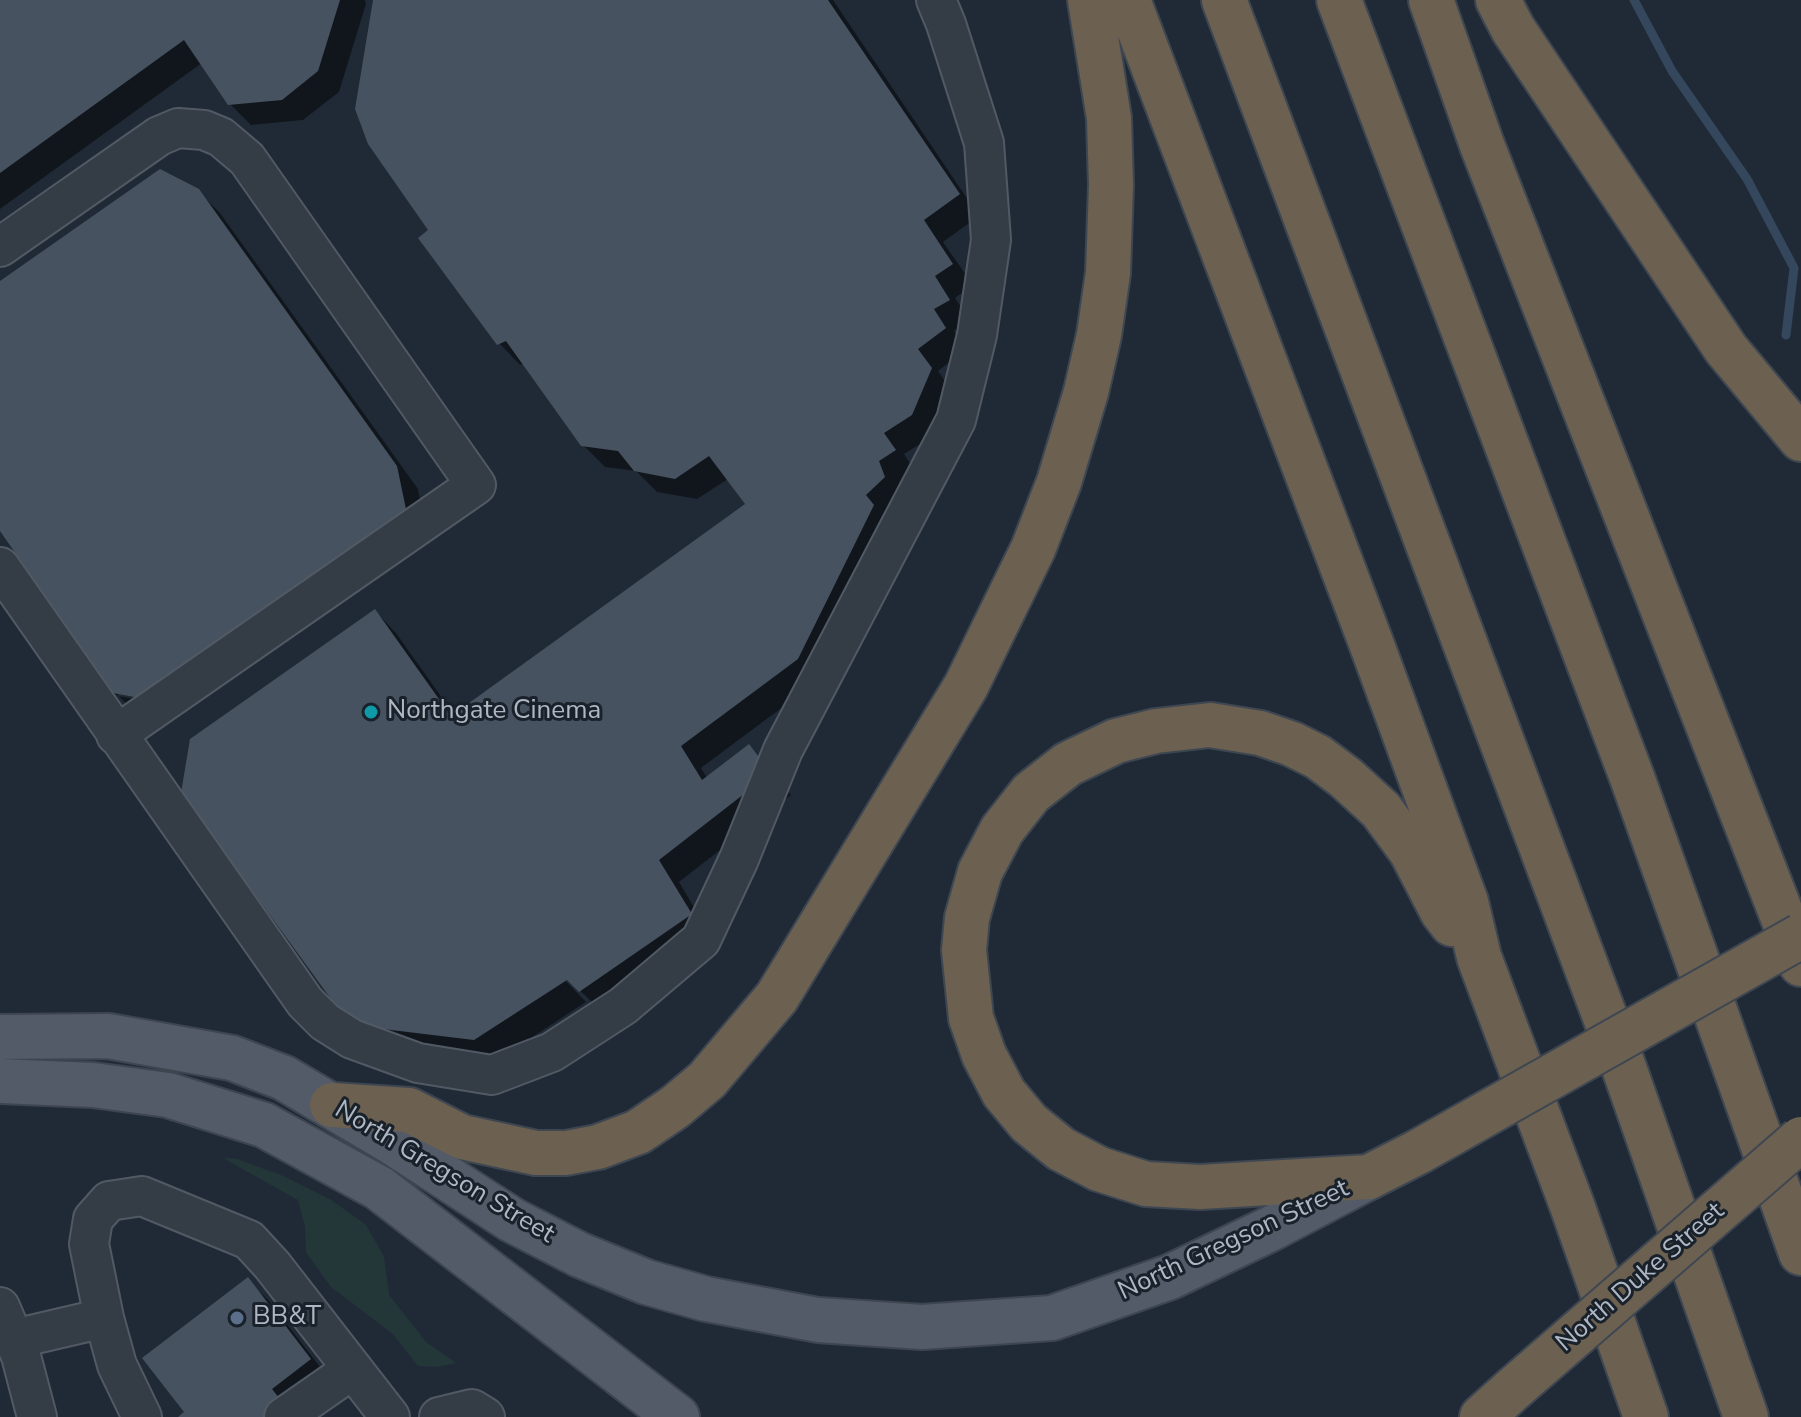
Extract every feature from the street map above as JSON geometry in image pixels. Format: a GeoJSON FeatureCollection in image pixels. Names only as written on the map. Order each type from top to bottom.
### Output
{"type":"FeatureCollection","features":[{"type":"Feature","properties":{"kind":"highway"},"geometry":{"type":"LineString","coordinates":[[332,1105],[409,1110],[462,1137],[536,1153],[566,1153],[598,1147],[638,1132],[675,1107],[707,1080],[777,997],[966,686],[1033,549],[1059,482],[1089,378],[1108,273],[1111,185],[1109,118],[1090,0]]}},
{"type":"Feature","properties":{"kind":"highway"},"geometry":{"type":"LineString","coordinates":[[1128,0],[1466,902],[1479,957],[1573,1208],[1646,1417]]}},
{"type":"Feature","properties":{"kind":"highway"},"geometry":{"type":"LineString","coordinates":[[1224,0],[1622,1062],[1746,1417]]}},
{"type":"Feature","properties":{"kind":"highway"},"geometry":{"type":"LineString","coordinates":[[1339,0],[1633,780],[1801,1253]]}},
{"type":"Feature","properties":{"kind":"highway"},"geometry":{"type":"LineString","coordinates":[[1431,0],[1482,145],[1801,964]]}},
{"type":"Feature","properties":{"kind":"highway"},"geometry":{"type":"LineString","coordinates":[[1498,0],[1529,54],[1726,349],[1801,439]]}},
{"type":"Feature","properties":{"kind":"highway"},"geometry":{"type":"LineString","coordinates":[[1369,1177],[1200,1187],[1146,1184],[1099,1169],[1061,1149],[1029,1123],[1004,1093],[984,1055],[971,1018],[964,950],[967,918],[980,872],[1002,830],[1031,793],[1068,764],[1116,741],[1156,731],[1210,725],[1260,733],[1318,757],[1381,810],[1411,851],[1442,911],[1479,957]]}},
{"type":"Feature","properties":{"kind":"highway","name":"North Gregson Street"},"geometry":{"type":"LineString","coordinates":[[1369,1177],[1801,936]]}},
{"type":"Feature","properties":{"kind":"highway","name":"North Duke Street"},"geometry":{"type":"LineString","coordinates":[[1497,1404],[1801,1139]]}},
{"type":"Feature","properties":{"kind":"main road","name":"North Gregson Street"},"geometry":{"type":"LineString","coordinates":[[1,1033],[108,1036],[216,1055],[284,1078],[332,1105],[512,1220],[580,1255],[646,1282],[706,1299],[818,1320],[922,1327],[1052,1318],[1170,1277],[1369,1177]]}},
{"type":"Feature","properties":{"kind":"main road","name":"North Gregson Street"},"geometry":{"type":"LineString","coordinates":[[16,1081],[93,1085],[168,1095],[264,1125],[379,1188],[677,1417]]}},
{"type":"Feature","properties":{"kind":"main road"},"geometry":{"type":"LineString","coordinates":[[0,1114],[16,1081]]}},
{"type":"Feature","properties":{"kind":"lane"},"geometry":{"type":"LineString","coordinates":[[3,555],[116,735],[305,1002],[325,1022],[352,1039],[418,1063],[492,1075],[552,1052],[623,1006],[701,940],[739,859],[783,750],[956,420],[977,335],[991,240],[984,143],[936,0]]}},
{"type":"Feature","properties":{"kind":"lane"},"geometry":{"type":"LineString","coordinates":[[0,247],[159,136],[178,128],[204,130],[221,137],[247,159],[476,485],[116,735]]}},
{"type":"Feature","properties":{"kind":"lane"},"geometry":{"type":"LineString","coordinates":[[142,1417],[117,1365],[93,1273],[89,1244],[93,1219],[109,1201],[142,1196],[249,1240],[272,1265],[390,1417]]}},
{"type":"Feature","properties":{"kind":"lane"},"geometry":{"type":"LineString","coordinates":[[37,1417],[21,1356],[7,1323],[104,1318]]}},
{"type":"Feature","properties":{"kind":"lane"},"geometry":{"type":"LineString","coordinates":[[284,1417],[353,1369]]}},
{"type":"Feature","properties":{"kind":"lane"},"geometry":{"type":"LineString","coordinates":[[439,1417],[472,1409],[485,1417]]}},
{"type":"Feature","properties":{"kind":"green space"},"geometry":{"type":"Polygon","coordinates":[[[223,1158],[237,1159],[283,1176],[331,1200],[366,1225],[384,1257],[389,1295],[426,1342],[456,1363],[437,1367],[418,1366],[393,1334],[331,1287],[306,1252],[305,1226],[298,1200],[223,1158]]]}},
{"type":"Feature","properties":{"kind":"building"},"geometry":{"type":"Polygon","coordinates":[[[0,0],[340,0],[318,71],[282,100],[228,105],[184,40],[0,173],[0,0]]]}},
{"type":"Feature","properties":{"kind":"building"},"geometry":{"type":"Polygon","coordinates":[[[373,0],[828,0],[960,194],[924,220],[953,264],[935,276],[950,300],[934,309],[946,328],[918,349],[932,368],[912,415],[884,433],[896,450],[879,461],[885,477],[866,495],[874,505],[798,659],[681,746],[702,780],[749,744],[771,773],[659,860],[692,914],[579,992],[567,980],[474,1040],[350,1025],[181,793],[190,739],[375,609],[451,716],[745,504],[709,456],[675,479],[634,471],[618,451],[581,446],[506,341],[497,345],[418,238],[428,230],[368,144],[355,109],[373,0]]]}},
{"type":"Feature","properties":{"kind":"building"},"geometry":{"type":"Polygon","coordinates":[[[160,169],[199,189],[397,466],[407,514],[151,700],[113,693],[0,531],[0,281],[160,169]]]}},
{"type":"Feature","properties":{"kind":"building","name":"BB&T"},"geometry":{"type":"Polygon","coordinates":[[[248,1277],[311,1359],[272,1389],[294,1417],[178,1417],[184,1412],[142,1358],[248,1277]]]}},
{"type":"Feature","properties":{"kind":"waterway"},"geometry":{"type":"LineString","coordinates":[[1634,0],[1672,71],[1747,179],[1794,268],[1786,335]]}},
{"type":"Feature","properties":{"kind":"place","name":"Northgate Cinema"},"geometry":{"type":"Point","coordinates":[371,712]}},
{"type":"Feature","properties":{"kind":"place","name":"BB&T"},"geometry":{"type":"Point","coordinates":[237,1318]}}]}
